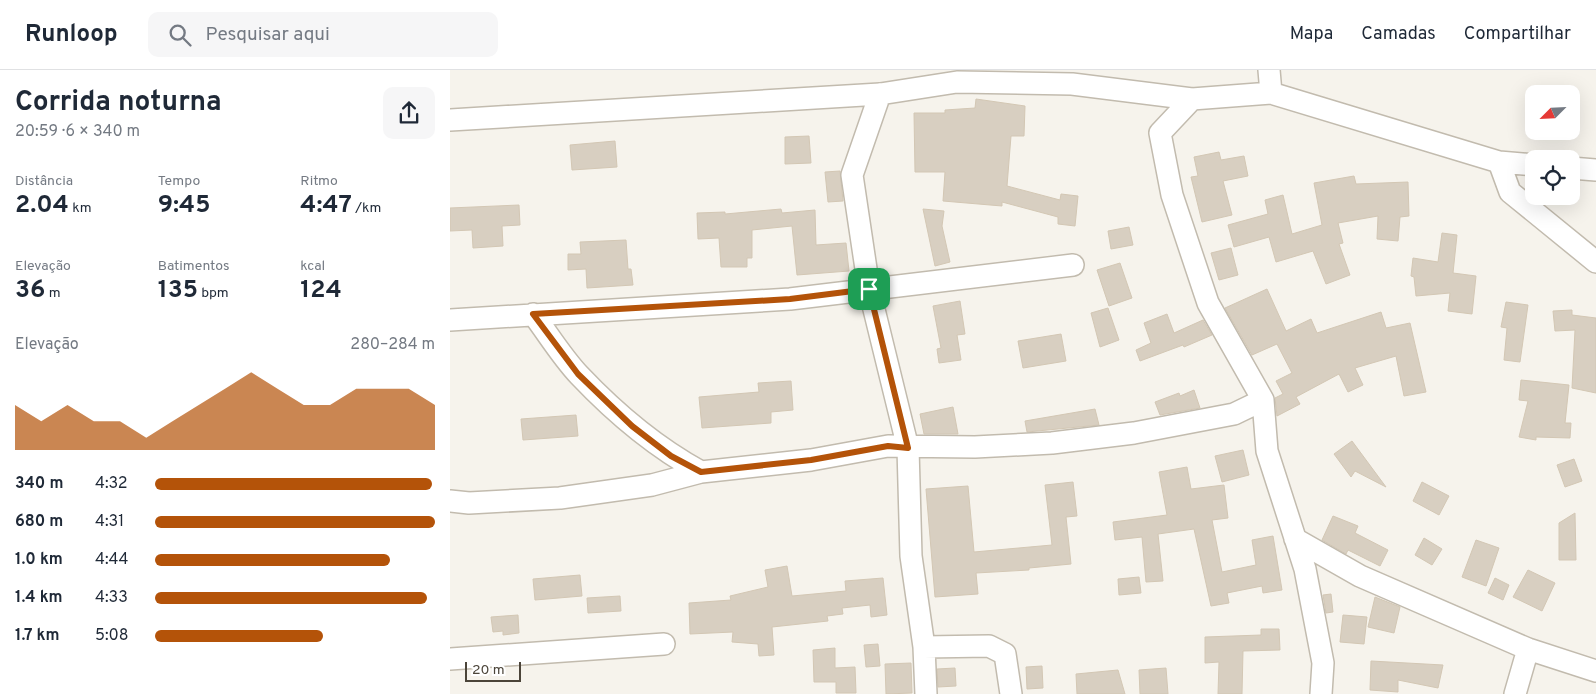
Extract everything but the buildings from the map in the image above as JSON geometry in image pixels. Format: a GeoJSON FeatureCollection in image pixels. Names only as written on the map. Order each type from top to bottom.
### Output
{"type":"FeatureCollection","features":[{"type":"Feature","properties":{"kind":"street"},"geometry":{"type":"LineString","coordinates":[[1269,70],[1271,93]]}},
{"type":"Feature","properties":{"kind":"street"},"geometry":{"type":"LineString","coordinates":[[450,120],[880,94],[958,82],[1072,84],[1192,99],[1271,93],[1499,162],[1525,164]]}},
{"type":"Feature","properties":{"kind":"street"},"geometry":{"type":"LineString","coordinates":[[880,94],[852,175],[869,289],[908,448],[911,556],[924,647],[926,694]]}},
{"type":"Feature","properties":{"kind":"street"},"geometry":{"type":"LineString","coordinates":[[1192,99],[1160,133],[1172,195],[1208,303],[1263,400],[1267,451],[1305,569],[1322,663],[1321,694]]}},
{"type":"Feature","properties":{"kind":"street"},"geometry":{"type":"LineString","coordinates":[[1499,162],[1510,192],[1596,262]]}},
{"type":"Feature","properties":{"kind":"street"},"geometry":{"type":"LineString","coordinates":[[1580,169],[1596,170]]}},
{"type":"Feature","properties":{"kind":"street"},"geometry":{"type":"LineString","coordinates":[[450,320],[790,299],[1073,265]]}},
{"type":"Feature","properties":{"kind":"street"},"geometry":{"type":"LineString","coordinates":[[533,314],[578,374],[632,426],[671,456],[701,472]]}},
{"type":"Feature","properties":{"kind":"street"},"geometry":{"type":"LineString","coordinates":[[450,501],[469,503],[560,498],[652,485],[701,472],[811,460],[888,446],[908,448],[1052,443],[1134,433],[1234,414],[1263,400]]}},
{"type":"Feature","properties":{"kind":"street"},"geometry":{"type":"LineString","coordinates":[[1295,539],[1360,576],[1528,649],[1596,671]]}},
{"type":"Feature","properties":{"kind":"street"},"geometry":{"type":"LineString","coordinates":[[450,659],[664,644]]}},
{"type":"Feature","properties":{"kind":"street"},"geometry":{"type":"LineString","coordinates":[[924,647],[989,646],[1005,654],[1011,694]]}},
{"type":"Feature","properties":{"kind":"street"},"geometry":{"type":"LineString","coordinates":[[1515,694],[1528,649]]}},
{"type":"Feature","properties":{"kind":"route"},"geometry":{"type":"LineString","coordinates":[[869,289],[908,448],[888,446],[811,460],[701,472],[671,456],[632,426],[578,374],[533,314],[790,299],[869,289]]}}]}
